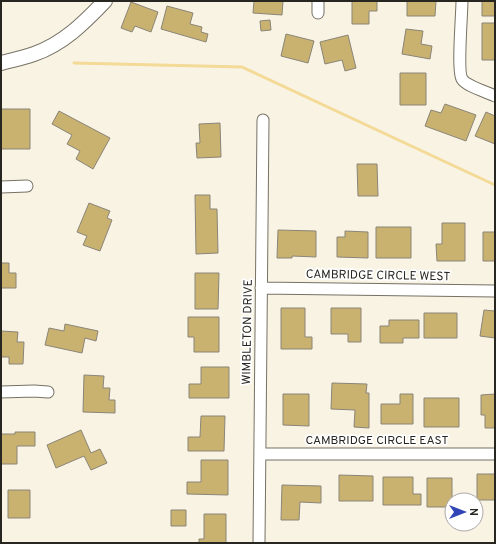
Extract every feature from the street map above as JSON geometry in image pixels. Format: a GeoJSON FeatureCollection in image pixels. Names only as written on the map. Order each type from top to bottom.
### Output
{"type":"FeatureCollection","features":[{"type":"Feature","properties":{"kind":"main road"},"geometry":{"type":"LineString","coordinates":[[1,63],[34,54],[70,36],[105,1]]}},
{"type":"Feature","properties":{"kind":"street"},"geometry":{"type":"LineString","coordinates":[[318,1],[318,13]]}},
{"type":"Feature","properties":{"kind":"street"},"geometry":{"type":"LineString","coordinates":[[462,1],[461,78],[465,83],[495,96]]}},
{"type":"Feature","properties":{"kind":"street","name":"WIMBLETON DRIVE"},"geometry":{"type":"LineString","coordinates":[[259,543],[263,120]]}},
{"type":"Feature","properties":{"kind":"street"},"geometry":{"type":"LineString","coordinates":[[1,187],[27,186]]}},
{"type":"Feature","properties":{"kind":"street","name":"CAMBRIDGE CIRCLE WEST"},"geometry":{"type":"LineString","coordinates":[[261,288],[495,291]]}},
{"type":"Feature","properties":{"kind":"street"},"geometry":{"type":"LineString","coordinates":[[1,392],[48,392]]}},
{"type":"Feature","properties":{"kind":"street","name":"CAMBRIDGE CIRCLE EAST"},"geometry":{"type":"LineString","coordinates":[[260,454],[495,454]]}},
{"type":"Feature","properties":{"kind":"building"},"geometry":{"type":"Polygon","coordinates":[[[254,1],[283,1],[282,15],[253,13],[254,1]]]}},
{"type":"Feature","properties":{"kind":"building"},"geometry":{"type":"Polygon","coordinates":[[[352,1],[377,1],[377,11],[369,11],[369,24],[352,24],[352,1]]]}},
{"type":"Feature","properties":{"kind":"building"},"geometry":{"type":"Polygon","coordinates":[[[407,1],[436,1],[435,16],[407,16],[407,1]]]}},
{"type":"Feature","properties":{"kind":"building"},"geometry":{"type":"Polygon","coordinates":[[[482,1],[495,1],[495,16],[482,16],[482,1]]]}},
{"type":"Feature","properties":{"kind":"building"},"geometry":{"type":"Polygon","coordinates":[[[131,2],[158,12],[151,32],[135,26],[132,32],[121,28],[131,2]]]}},
{"type":"Feature","properties":{"kind":"building"},"geometry":{"type":"Polygon","coordinates":[[[167,6],[193,13],[190,24],[202,27],[201,32],[208,34],[206,42],[161,29],[167,6]]]}},
{"type":"Feature","properties":{"kind":"building"},"geometry":{"type":"Polygon","coordinates":[[[270,20],[271,30],[261,31],[260,21],[270,20]]]}},
{"type":"Feature","properties":{"kind":"building"},"geometry":{"type":"Polygon","coordinates":[[[482,23],[495,23],[495,60],[482,60],[482,23]]]}},
{"type":"Feature","properties":{"kind":"building"},"geometry":{"type":"Polygon","coordinates":[[[406,29],[423,31],[421,44],[432,46],[430,59],[402,54],[406,29]]]}},
{"type":"Feature","properties":{"kind":"building"},"geometry":{"type":"Polygon","coordinates":[[[286,34],[314,41],[308,63],[281,56],[286,34]]]}},
{"type":"Feature","properties":{"kind":"building"},"geometry":{"type":"Polygon","coordinates":[[[348,35],[356,68],[345,71],[342,60],[325,64],[320,42],[348,35]]]}},
{"type":"Feature","properties":{"kind":"building"},"geometry":{"type":"Polygon","coordinates":[[[400,73],[426,73],[426,105],[400,105],[400,73]]]}},
{"type":"Feature","properties":{"kind":"building"},"geometry":{"type":"Polygon","coordinates":[[[445,104],[476,115],[466,141],[425,126],[431,110],[441,113],[445,104]]]}},
{"type":"Feature","properties":{"kind":"building"},"geometry":{"type":"Polygon","coordinates":[[[1,109],[30,109],[30,149],[1,149],[1,109]]]}},
{"type":"Feature","properties":{"kind":"building"},"geometry":{"type":"Polygon","coordinates":[[[59,111],[110,138],[93,169],[76,159],[80,151],[67,144],[72,135],[52,124],[59,111]]]}},
{"type":"Feature","properties":{"kind":"building"},"geometry":{"type":"Polygon","coordinates":[[[486,112],[495,116],[495,144],[475,136],[486,112]]]}},
{"type":"Feature","properties":{"kind":"building"},"geometry":{"type":"Polygon","coordinates":[[[220,123],[221,157],[197,158],[196,143],[200,143],[199,124],[220,123]]]}},
{"type":"Feature","properties":{"kind":"building"},"geometry":{"type":"Polygon","coordinates":[[[357,164],[377,164],[378,196],[358,196],[357,164]]]}},
{"type":"Feature","properties":{"kind":"building"},"geometry":{"type":"Polygon","coordinates":[[[195,195],[210,195],[210,209],[217,209],[218,253],[196,254],[195,195]]]}},
{"type":"Feature","properties":{"kind":"building"},"geometry":{"type":"Polygon","coordinates":[[[89,203],[110,211],[107,218],[112,220],[100,251],[83,245],[87,236],[77,232],[89,203]]]}},
{"type":"Feature","properties":{"kind":"building"},"geometry":{"type":"Polygon","coordinates":[[[442,223],[465,223],[465,261],[437,261],[436,244],[442,244],[442,223]]]}},
{"type":"Feature","properties":{"kind":"building"},"geometry":{"type":"Polygon","coordinates":[[[376,227],[411,227],[411,258],[376,258],[376,227]]]}},
{"type":"Feature","properties":{"kind":"building"},"geometry":{"type":"Polygon","coordinates":[[[278,230],[316,231],[316,257],[292,256],[292,258],[277,258],[278,230]]]}},
{"type":"Feature","properties":{"kind":"building"},"geometry":{"type":"Polygon","coordinates":[[[345,231],[368,232],[368,258],[337,257],[337,237],[345,237],[345,231]]]}},
{"type":"Feature","properties":{"kind":"building"},"geometry":{"type":"Polygon","coordinates":[[[483,232],[495,232],[495,261],[483,261],[483,232]]]}},
{"type":"Feature","properties":{"kind":"building"},"geometry":{"type":"Polygon","coordinates":[[[1,263],[9,263],[9,273],[16,273],[16,288],[1,288],[1,263]]]}},
{"type":"Feature","properties":{"kind":"building"},"geometry":{"type":"Polygon","coordinates":[[[195,273],[219,273],[218,309],[195,309],[195,273]]]}},
{"type":"Feature","properties":{"kind":"building"},"geometry":{"type":"Polygon","coordinates":[[[281,308],[305,308],[305,337],[312,337],[312,349],[281,349],[281,308]]]}},
{"type":"Feature","properties":{"kind":"building"},"geometry":{"type":"Polygon","coordinates":[[[331,308],[361,308],[361,342],[348,342],[348,334],[331,334],[331,308]]]}},
{"type":"Feature","properties":{"kind":"building"},"geometry":{"type":"Polygon","coordinates":[[[484,310],[495,311],[495,338],[480,336],[484,310]]]}},
{"type":"Feature","properties":{"kind":"building"},"geometry":{"type":"Polygon","coordinates":[[[424,313],[457,313],[457,338],[424,338],[424,313]]]}},
{"type":"Feature","properties":{"kind":"building"},"geometry":{"type":"Polygon","coordinates":[[[188,317],[219,317],[219,352],[194,352],[194,337],[188,337],[188,317]]]}},
{"type":"Feature","properties":{"kind":"building"},"geometry":{"type":"Polygon","coordinates":[[[389,320],[419,320],[419,338],[403,338],[403,343],[380,343],[380,326],[389,326],[389,320]]]}},
{"type":"Feature","properties":{"kind":"building"},"geometry":{"type":"Polygon","coordinates":[[[65,324],[98,331],[96,341],[85,338],[82,353],[45,345],[49,328],[64,331],[65,324]]]}},
{"type":"Feature","properties":{"kind":"building"},"geometry":{"type":"Polygon","coordinates":[[[1,331],[18,332],[17,342],[24,342],[23,364],[9,364],[9,357],[1,357],[1,331]]]}},
{"type":"Feature","properties":{"kind":"building"},"geometry":{"type":"Polygon","coordinates":[[[201,367],[229,367],[229,398],[189,398],[189,384],[201,384],[201,367]]]}},
{"type":"Feature","properties":{"kind":"building"},"geometry":{"type":"Polygon","coordinates":[[[84,375],[104,376],[103,388],[110,388],[109,400],[115,400],[115,413],[83,412],[84,375]]]}},
{"type":"Feature","properties":{"kind":"building"},"geometry":{"type":"Polygon","coordinates":[[[332,383],[367,384],[366,393],[369,393],[369,428],[354,427],[355,410],[331,409],[332,383]]]}},
{"type":"Feature","properties":{"kind":"building"},"geometry":{"type":"Polygon","coordinates":[[[283,394],[309,394],[309,426],[283,425],[283,394]]]}},
{"type":"Feature","properties":{"kind":"building"},"geometry":{"type":"Polygon","coordinates":[[[400,394],[413,394],[413,424],[381,424],[381,404],[400,404],[400,394]]]}},
{"type":"Feature","properties":{"kind":"building"},"geometry":{"type":"Polygon","coordinates":[[[495,394],[495,428],[485,428],[485,415],[481,415],[481,395],[495,394]]]}},
{"type":"Feature","properties":{"kind":"building"},"geometry":{"type":"Polygon","coordinates":[[[424,398],[459,398],[459,427],[424,427],[424,398]]]}},
{"type":"Feature","properties":{"kind":"building"},"geometry":{"type":"Polygon","coordinates":[[[201,416],[225,416],[224,451],[188,451],[188,437],[200,437],[201,416]]]}},
{"type":"Feature","properties":{"kind":"building"},"geometry":{"type":"Polygon","coordinates":[[[81,430],[91,453],[100,449],[107,463],[91,470],[84,456],[56,468],[47,445],[81,430]]]}},
{"type":"Feature","properties":{"kind":"building"},"geometry":{"type":"Polygon","coordinates":[[[15,432],[35,432],[35,446],[17,446],[17,464],[1,464],[1,434],[15,434],[15,432]]]}},
{"type":"Feature","properties":{"kind":"building"},"geometry":{"type":"Polygon","coordinates":[[[201,460],[228,460],[228,495],[187,494],[187,482],[201,482],[201,460]]]}},
{"type":"Feature","properties":{"kind":"building"},"geometry":{"type":"Polygon","coordinates":[[[477,474],[495,474],[495,500],[484,500],[484,492],[477,492],[477,474]]]}},
{"type":"Feature","properties":{"kind":"building"},"geometry":{"type":"Polygon","coordinates":[[[339,475],[373,476],[373,501],[339,501],[339,475]]]}},
{"type":"Feature","properties":{"kind":"building"},"geometry":{"type":"Polygon","coordinates":[[[383,477],[413,477],[413,494],[421,494],[421,505],[383,505],[383,477]]]}},
{"type":"Feature","properties":{"kind":"building"},"geometry":{"type":"Polygon","coordinates":[[[427,478],[452,478],[452,492],[444,492],[444,507],[427,507],[427,478]]]}},
{"type":"Feature","properties":{"kind":"building"},"geometry":{"type":"Polygon","coordinates":[[[282,485],[321,486],[321,503],[300,502],[299,520],[281,520],[282,485]]]}},
{"type":"Feature","properties":{"kind":"building"},"geometry":{"type":"Polygon","coordinates":[[[8,490],[30,490],[30,518],[8,518],[8,490]]]}},
{"type":"Feature","properties":{"kind":"building"},"geometry":{"type":"Polygon","coordinates":[[[171,510],[186,510],[186,526],[171,526],[171,510]]]}},
{"type":"Feature","properties":{"kind":"building"},"geometry":{"type":"Polygon","coordinates":[[[204,514],[226,514],[226,543],[199,543],[199,539],[204,539],[204,514]]]}},
{"type":"Feature","properties":{"kind":"waterway"},"geometry":{"type":"LineString","coordinates":[[74,63],[242,67],[495,185]]}}]}
